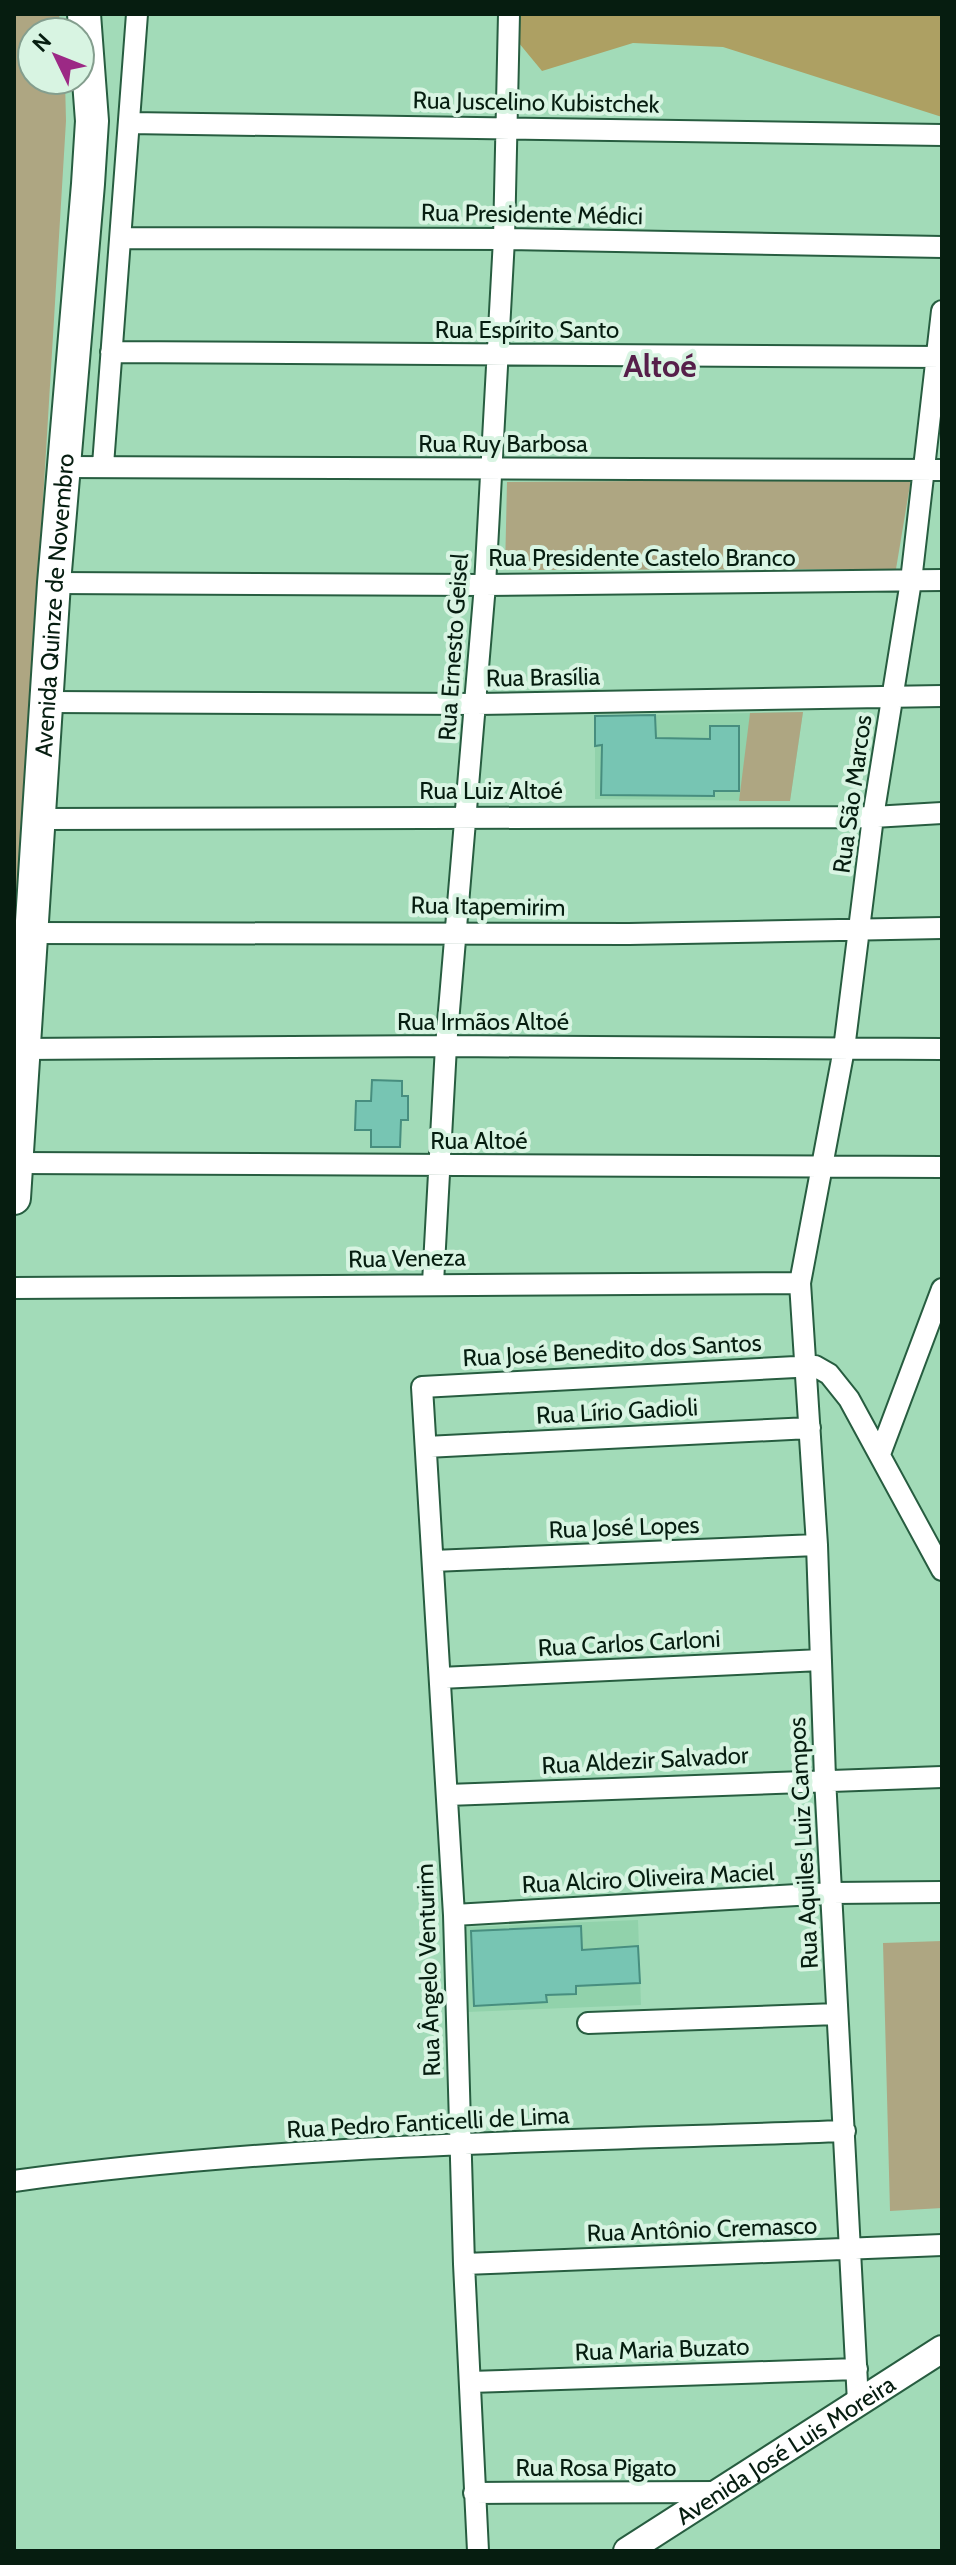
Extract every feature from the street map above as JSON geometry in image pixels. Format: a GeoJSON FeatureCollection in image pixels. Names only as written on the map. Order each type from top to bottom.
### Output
{"type":"FeatureCollection","features":[{"type":"Feature","properties":{"kind":"main road","name":"Avenida Quinze de Novembro"},"geometry":{"type":"LineString","coordinates":[[14,1198],[49,702],[54,583],[92,121],[84,14]]}},
{"type":"Feature","properties":{"kind":"street","name":"Avenida Quinze de Novembro"},"geometry":{"type":"LineString","coordinates":[[103,465],[137,14]]}},
{"type":"Feature","properties":{"kind":"street","name":"Rua Ernesto Geisel"},"geometry":{"type":"LineString","coordinates":[[433,1283],[446,1046],[485,585],[504,239],[504,127],[509,14]]}},
{"type":"Feature","properties":{"kind":"street","name":"Rua Juscelino Kubistchek"},"geometry":{"type":"LineString","coordinates":[[129,123],[942,135]]}},
{"type":"Feature","properties":{"kind":"street","name":"Rua Presidente Médici"},"geometry":{"type":"LineString","coordinates":[[122,238],[504,239],[942,247]]}},
{"type":"Feature","properties":{"kind":"street","name":"Rua São Marcos"},"geometry":{"type":"LineString","coordinates":[[800,1283],[844,1049],[891,698],[933,470],[942,311]]}},
{"type":"Feature","properties":{"kind":"street","name":"Rua Espírito Santo"},"geometry":{"type":"LineString","coordinates":[[111,352],[940,357]]}},
{"type":"Feature","properties":{"kind":"street","name":"Rua Ruy Barbosa"},"geometry":{"type":"LineString","coordinates":[[63,467],[933,470]]}},
{"type":"Feature","properties":{"kind":"street","name":"Rua Presidente Castelo Branco"},"geometry":{"type":"LineString","coordinates":[[54,583],[485,585],[942,580]]}},
{"type":"Feature","properties":{"kind":"street","name":"Rua Brasília"},"geometry":{"type":"LineString","coordinates":[[49,702],[477,704],[942,696]]}},
{"type":"Feature","properties":{"kind":"street","name":"Rua Luiz Altoé"},"geometry":{"type":"LineString","coordinates":[[41,819],[466,815],[873,817],[942,813]]}},
{"type":"Feature","properties":{"kind":"street","name":"Rua Itapemirim"},"geometry":{"type":"LineString","coordinates":[[32,933],[861,932],[942,928]]}},
{"type":"Feature","properties":{"kind":"street","name":"Rua Irmãos Altoé"},"geometry":{"type":"LineString","coordinates":[[24,1049],[446,1046],[942,1049]]}},
{"type":"Feature","properties":{"kind":"street","name":"Rua Altoé"},"geometry":{"type":"LineString","coordinates":[[16,1163],[942,1167]]}},
{"type":"Feature","properties":{"kind":"street","name":"Rua Veneza"},"geometry":{"type":"LineString","coordinates":[[14,1288],[800,1283]]}},
{"type":"Feature","properties":{"kind":"street","name":"Rua Aquiles Luiz Campos"},"geometry":{"type":"LineString","coordinates":[[800,1283],[817,1545],[825,1778],[853,2248],[858,2402]]}},
{"type":"Feature","properties":{"kind":"street"},"geometry":{"type":"LineString","coordinates":[[880,1454],[942,1289]]}},
{"type":"Feature","properties":{"kind":"street","name":"Rua José Benedito dos Santos"},"geometry":{"type":"LineString","coordinates":[[422,1387],[805,1366]]}},
{"type":"Feature","properties":{"kind":"street"},"geometry":{"type":"LineString","coordinates":[[805,1366],[821,1368],[837,1382],[880,1454],[942,1570]]}},
{"type":"Feature","properties":{"kind":"street","name":"Rua Ângelo Venturim"},"geometry":{"type":"LineString","coordinates":[[422,1387],[454,1915],[464,2264],[478,2551]]}},
{"type":"Feature","properties":{"kind":"street","name":"Rua Lírio Gadioli"},"geometry":{"type":"LineString","coordinates":[[426,1447],[810,1428]]}},
{"type":"Feature","properties":{"kind":"street","name":"Rua José Lopes"},"geometry":{"type":"LineString","coordinates":[[433,1561],[817,1545]]}},
{"type":"Feature","properties":{"kind":"street","name":"Rua Carlos Carloni"},"geometry":{"type":"LineString","coordinates":[[440,1678],[821,1660]]}},
{"type":"Feature","properties":{"kind":"street","name":"Rua Aldezir Salvador"},"geometry":{"type":"LineString","coordinates":[[447,1795],[825,1778],[942,1777]]}},
{"type":"Feature","properties":{"kind":"street","name":"Rua Alciro Oliveira Maciel"},"geometry":{"type":"LineString","coordinates":[[454,1915],[832,1893],[942,1892]]}},
{"type":"Feature","properties":{"kind":"street"},"geometry":{"type":"LineString","coordinates":[[588,2023],[837,2014]]}},
{"type":"Feature","properties":{"kind":"street","name":"Rua Pedro Fanticelli de Lima"},"geometry":{"type":"LineString","coordinates":[[14,2181],[183,2162],[460,2145],[845,2131]]}},
{"type":"Feature","properties":{"kind":"street","name":"Rua Antônio Cremasco"},"geometry":{"type":"LineString","coordinates":[[464,2264],[942,2245]]}},
{"type":"Feature","properties":{"kind":"street","name":"Avenida José Luis Moreira"},"geometry":{"type":"LineString","coordinates":[[627,2551],[942,2349]]}},
{"type":"Feature","properties":{"kind":"street","name":"Rua Maria Buzato"},"geometry":{"type":"LineString","coordinates":[[470,2382],[857,2369]]}},
{"type":"Feature","properties":{"kind":"street","name":"Rua Rosa Pigato"},"geometry":{"type":"LineString","coordinates":[[474,2493],[719,2492]]}},
{"type":"Feature","properties":{"kind":"shaded area"},"geometry":{"type":"Polygon","coordinates":[[[14,14],[59,14],[16,16],[16,96],[65,96],[66,121],[14,980],[14,14]]]}},
{"type":"Feature","properties":{"kind":"shaded area"},"geometry":{"type":"Polygon","coordinates":[[[511,14],[942,14],[942,117],[723,47],[633,43],[542,71],[509,31],[511,14]]]}},
{"type":"Feature","properties":{"kind":"shaded area"},"geometry":{"type":"Polygon","coordinates":[[[911,479],[896,569],[505,570],[507,482],[911,479]]]}},
{"type":"Feature","properties":{"kind":"shaded area"},"geometry":{"type":"Polygon","coordinates":[[[803,712],[790,801],[595,799],[595,716],[803,712]]]}},
{"type":"Feature","properties":{"kind":"shaded area"},"geometry":{"type":"Polygon","coordinates":[[[803,712],[790,801],[739,801],[750,713],[803,712]]]}},
{"type":"Feature","properties":{"kind":"shaded area"},"geometry":{"type":"Polygon","coordinates":[[[638,1920],[641,2005],[467,2012],[465,1927],[638,1920]]]}},
{"type":"Feature","properties":{"kind":"shaded area"},"geometry":{"type":"Polygon","coordinates":[[[942,1941],[942,2208],[890,2211],[883,1943],[942,1941]]]}},
{"type":"Feature","properties":{"kind":"building"},"geometry":{"type":"Polygon","coordinates":[[[655,715],[656,738],[710,739],[710,726],[739,726],[739,791],[714,791],[714,796],[601,795],[602,745],[595,746],[595,716],[655,715]]]}},
{"type":"Feature","properties":{"kind":"building"},"geometry":{"type":"Polygon","coordinates":[[[372,1080],[402,1081],[402,1096],[408,1096],[408,1120],[401,1120],[400,1147],[371,1147],[371,1130],[355,1130],[356,1101],[371,1101],[372,1080]]]}},
{"type":"Feature","properties":{"kind":"building"},"geometry":{"type":"Polygon","coordinates":[[[581,1926],[582,1950],[638,1946],[640,1983],[576,1986],[576,1994],[546,1995],[547,2002],[474,2006],[471,1931],[581,1926]]]}},
{"type":"Feature","properties":{"kind":"district","name":"Altoé"},"geometry":{"type":"Point","coordinates":[660,365]}}]}
